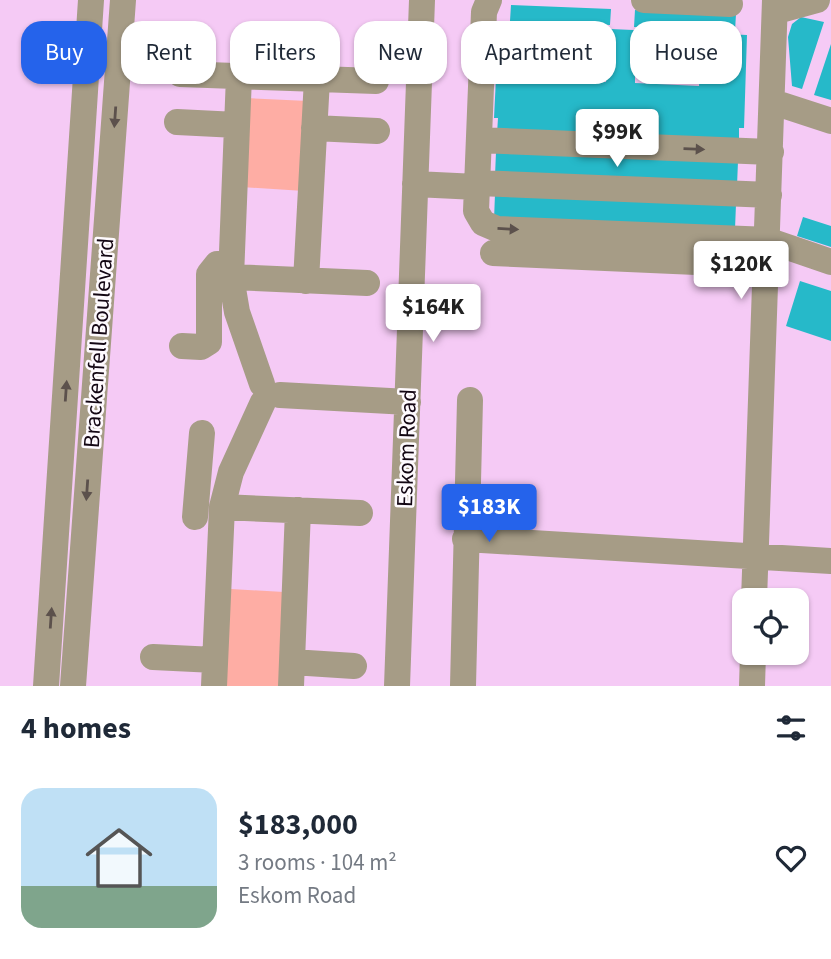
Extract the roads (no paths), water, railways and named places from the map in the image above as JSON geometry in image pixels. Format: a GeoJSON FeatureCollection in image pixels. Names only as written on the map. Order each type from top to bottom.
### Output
{"type":"FeatureCollection","features":[{"type":"Feature","properties":{"kind":"street","name":"Brackenfell Boulevard"},"geometry":{"type":"LineString","coordinates":[[46,686],[91,0]]}},
{"type":"Feature","properties":{"kind":"street","name":"Brackenfell Boulevard"},"geometry":{"type":"LineString","coordinates":[[73,686],[123,0]]}},
{"type":"Feature","properties":{"kind":"street","name":"Eskom Road"},"geometry":{"type":"LineString","coordinates":[[397,686],[422,0]]}},
{"type":"Feature","properties":{"kind":"street"},"geometry":{"type":"LineString","coordinates":[[489,0],[484,12],[476,211],[483,223],[492,228],[767,252],[831,262]]}},
{"type":"Feature","properties":{"kind":"street"},"geometry":{"type":"LineString","coordinates":[[644,0],[730,4]]}},
{"type":"Feature","properties":{"kind":"street"},"geometry":{"type":"LineString","coordinates":[[755,588],[776,6],[817,0]]}},
{"type":"Feature","properties":{"kind":"street"},"geometry":{"type":"LineString","coordinates":[[214,686],[222,507],[231,472],[268,394],[237,312],[231,271],[239,84]]}},
{"type":"Feature","properties":{"kind":"street"},"geometry":{"type":"LineString","coordinates":[[306,281],[317,84]]}},
{"type":"Feature","properties":{"kind":"street"},"geometry":{"type":"LineString","coordinates":[[773,102],[831,121]]}},
{"type":"Feature","properties":{"kind":"street"},"geometry":{"type":"LineString","coordinates":[[177,122],[237,125]]}},
{"type":"Feature","properties":{"kind":"street"},"geometry":{"type":"LineString","coordinates":[[314,128],[377,131]]}},
{"type":"Feature","properties":{"kind":"street"},"geometry":{"type":"LineString","coordinates":[[479,140],[771,152]]}},
{"type":"Feature","properties":{"kind":"street"},"geometry":{"type":"LineString","coordinates":[[415,184],[769,195]]}},
{"type":"Feature","properties":{"kind":"street"},"geometry":{"type":"LineString","coordinates":[[493,253],[767,252]]}},
{"type":"Feature","properties":{"kind":"street"},"geometry":{"type":"LineString","coordinates":[[182,346],[206,345],[210,339],[210,271],[217,264],[231,271],[306,281],[367,283]]}},
{"type":"Feature","properties":{"kind":"street"},"geometry":{"type":"LineString","coordinates":[[210,318],[237,312]]}},
{"type":"Feature","properties":{"kind":"street"},"geometry":{"type":"LineString","coordinates":[[268,394],[408,402]]}},
{"type":"Feature","properties":{"kind":"street"},"geometry":{"type":"LineString","coordinates":[[463,686],[470,400]]}},
{"type":"Feature","properties":{"kind":"street"},"geometry":{"type":"LineString","coordinates":[[195,517],[202,433]]}},
{"type":"Feature","properties":{"kind":"street"},"geometry":{"type":"LineString","coordinates":[[200,460],[231,472]]}},
{"type":"Feature","properties":{"kind":"street"},"geometry":{"type":"LineString","coordinates":[[222,507],[360,513]]}},
{"type":"Feature","properties":{"kind":"street"},"geometry":{"type":"LineString","coordinates":[[298,510],[291,674],[354,666]]}},
{"type":"Feature","properties":{"kind":"street"},"geometry":{"type":"LineString","coordinates":[[465,539],[831,561]]}},
{"type":"Feature","properties":{"kind":"street"},"geometry":{"type":"LineString","coordinates":[[153,657],[215,660]]}},
{"type":"Feature","properties":{"kind":"street"},"geometry":{"type":"LineString","coordinates":[[752,686],[753,665]]}}]}
